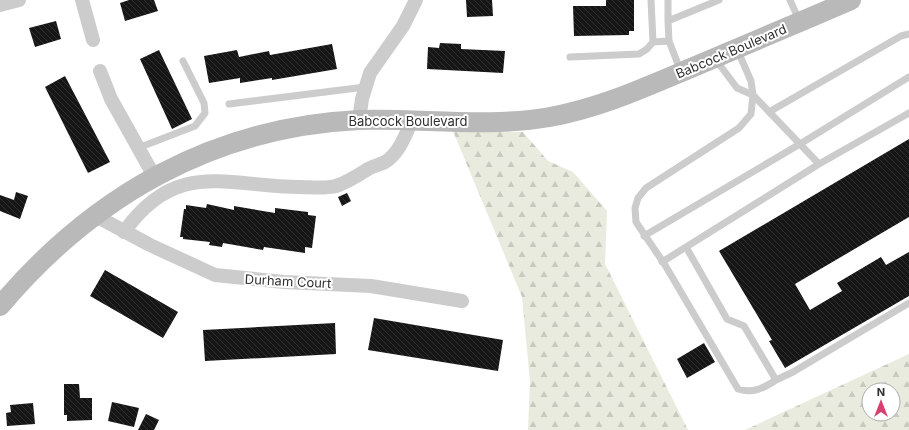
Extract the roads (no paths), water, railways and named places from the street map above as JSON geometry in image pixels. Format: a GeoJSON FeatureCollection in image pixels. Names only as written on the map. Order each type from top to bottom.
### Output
{"type":"FeatureCollection","features":[{"type":"Feature","properties":{"kind":"main road","name":"Babcock Boulevard"},"geometry":{"type":"LineString","coordinates":[[0,306],[46,255],[94,215],[154,176],[194,157],[264,133],[306,125],[359,120],[500,121],[549,117],[608,101],[681,72],[851,0]]}},
{"type":"Feature","properties":{"kind":"street"},"geometry":{"type":"LineString","coordinates":[[0,4],[19,0]]}},
{"type":"Feature","properties":{"kind":"street"},"geometry":{"type":"LineString","coordinates":[[82,0],[93,40]]}},
{"type":"Feature","properties":{"kind":"street"},"geometry":{"type":"LineString","coordinates":[[359,120],[365,87],[370,73],[403,26],[416,0]]}},
{"type":"Feature","properties":{"kind":"street"},"geometry":{"type":"LineString","coordinates":[[100,71],[111,99],[154,176]]}},
{"type":"Feature","properties":{"kind":"street"},"geometry":{"type":"LineString","coordinates":[[124,232],[137,214],[154,200],[185,184],[210,180],[233,181],[282,187],[334,187],[353,179],[369,168],[385,162],[400,147],[412,120]]}},
{"type":"Feature","properties":{"kind":"street","name":"Durham Court"},"geometry":{"type":"LineString","coordinates":[[94,215],[124,232],[215,275],[284,282],[371,286],[462,301]]}},
{"type":"Feature","properties":{"kind":"lane"},"geometry":{"type":"LineString","coordinates":[[570,57],[639,54],[647,50],[653,42],[651,0]]}},
{"type":"Feature","properties":{"kind":"lane"},"geometry":{"type":"LineString","coordinates":[[668,0],[669,41],[681,72]]}},
{"type":"Feature","properties":{"kind":"lane"},"geometry":{"type":"LineString","coordinates":[[668,20],[718,0]]}},
{"type":"Feature","properties":{"kind":"lane"},"geometry":{"type":"LineString","coordinates":[[790,0],[800,22]]}},
{"type":"Feature","properties":{"kind":"lane"},"geometry":{"type":"LineString","coordinates":[[769,112],[901,36],[909,34]]}},
{"type":"Feature","properties":{"kind":"lane"},"geometry":{"type":"LineString","coordinates":[[653,42],[669,41]]}},
{"type":"Feature","properties":{"kind":"lane"},"geometry":{"type":"LineString","coordinates":[[736,49],[751,81],[753,95],[751,114],[739,128],[646,188],[638,198],[635,208],[636,222],[662,262],[738,389],[747,392],[763,388],[794,372],[909,303]]}},
{"type":"Feature","properties":{"kind":"lane"},"geometry":{"type":"LineString","coordinates":[[714,58],[737,88],[753,95],[819,164]]}},
{"type":"Feature","properties":{"kind":"lane"},"geometry":{"type":"LineString","coordinates":[[138,148],[195,126],[205,113],[204,103],[183,61]]}},
{"type":"Feature","properties":{"kind":"lane"},"geometry":{"type":"LineString","coordinates":[[644,236],[800,144],[909,77]]}},
{"type":"Feature","properties":{"kind":"lane"},"geometry":{"type":"LineString","coordinates":[[230,104],[365,87]]}},
{"type":"Feature","properties":{"kind":"lane"},"geometry":{"type":"LineString","coordinates":[[662,262],[819,164],[909,112]]}},
{"type":"Feature","properties":{"kind":"lane"},"geometry":{"type":"LineString","coordinates":[[686,247],[727,319],[744,326],[776,380]]}}]}
